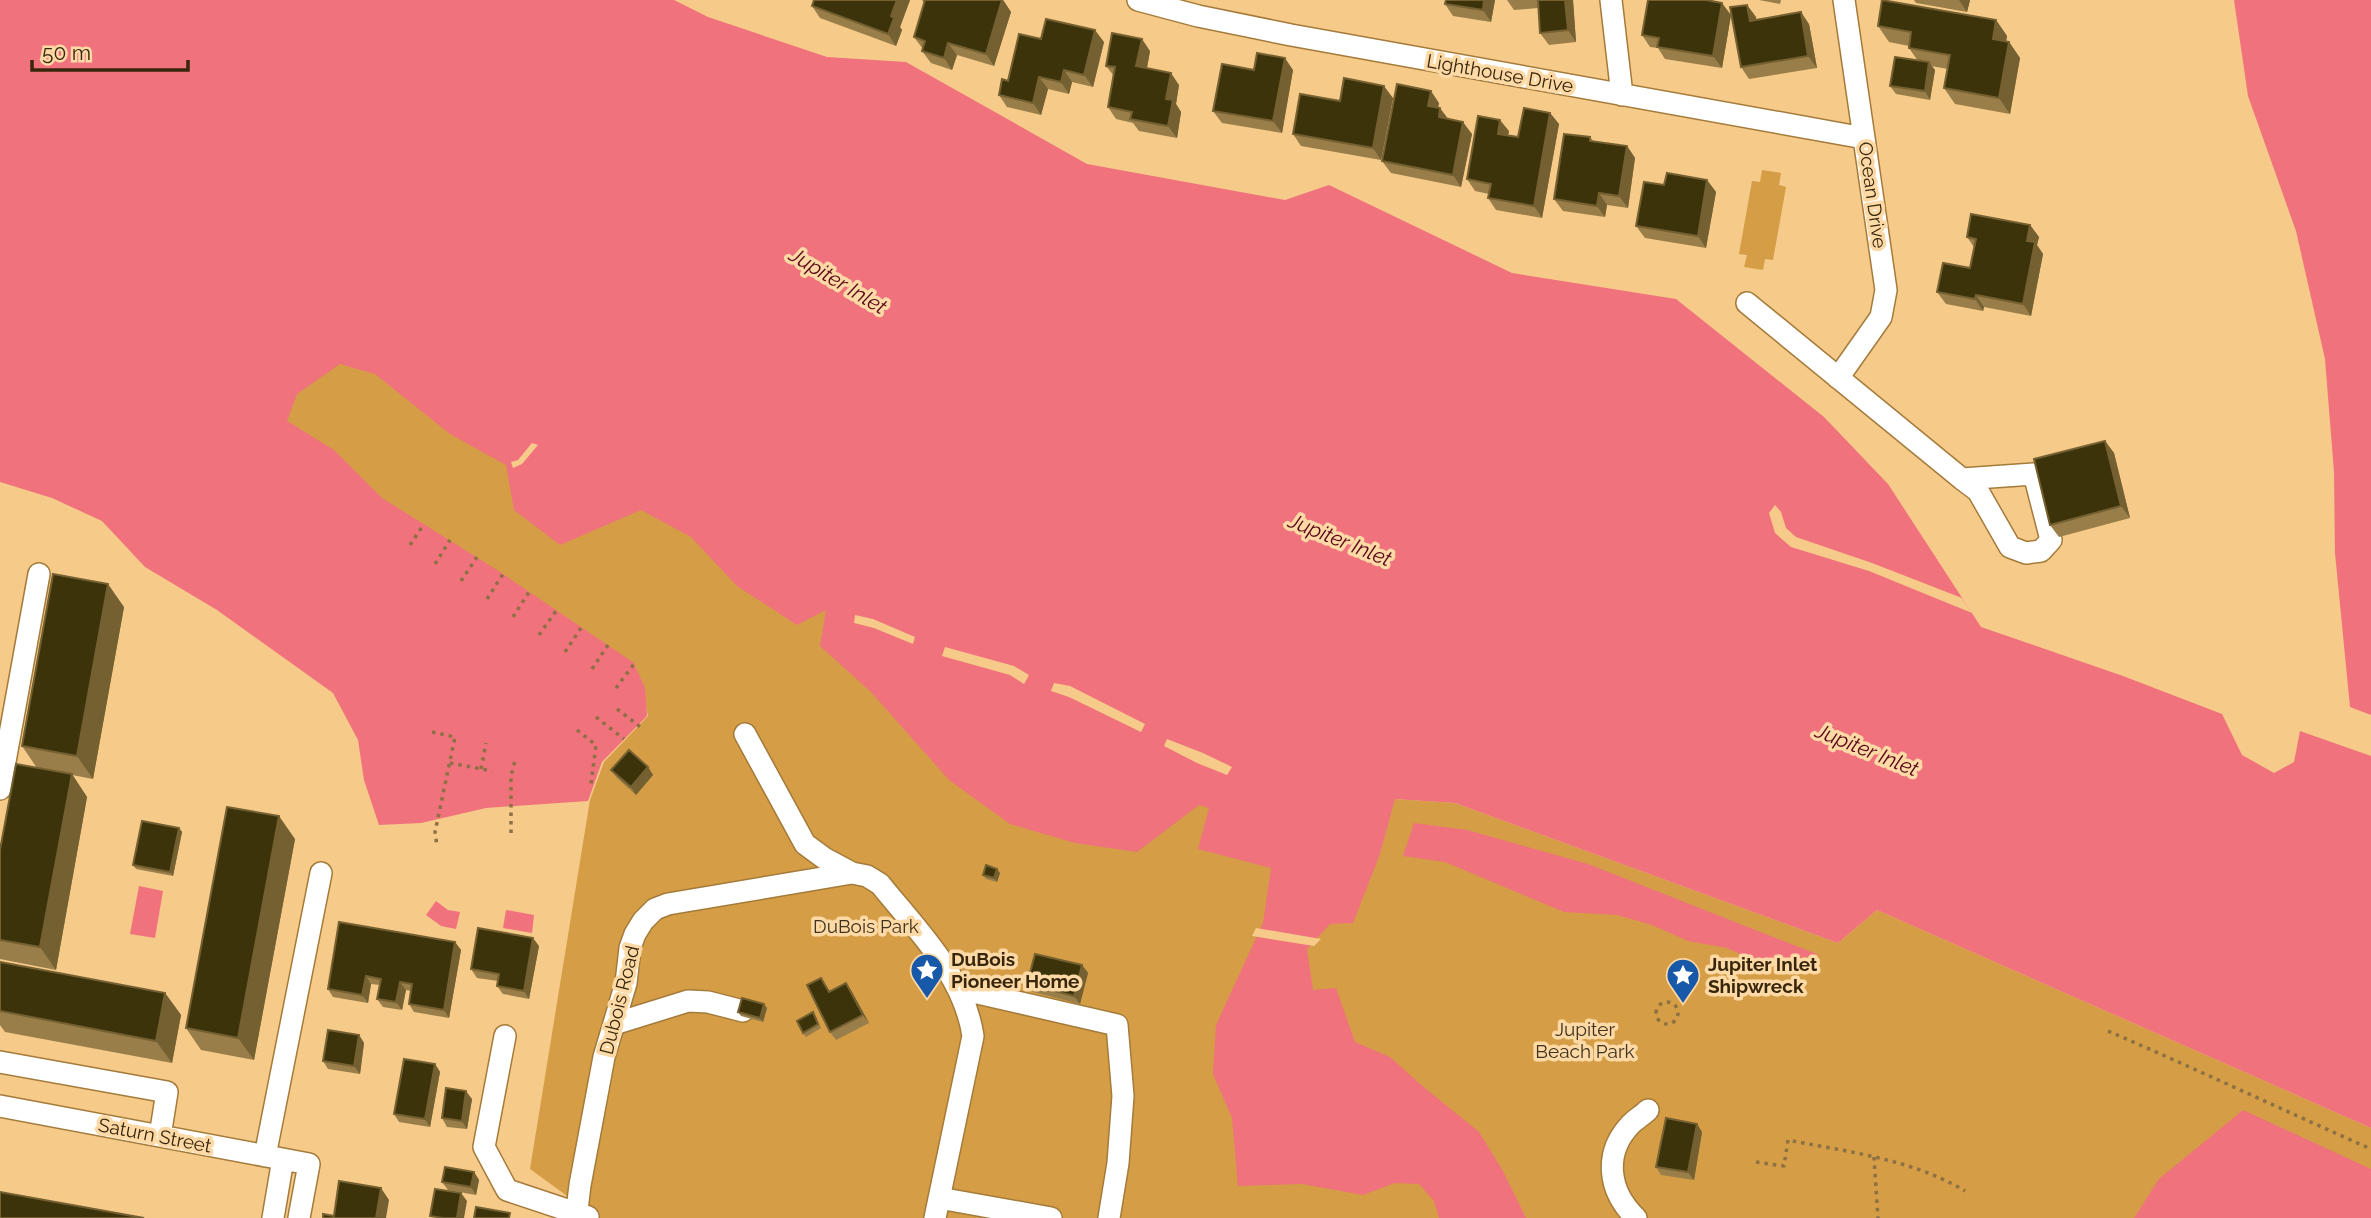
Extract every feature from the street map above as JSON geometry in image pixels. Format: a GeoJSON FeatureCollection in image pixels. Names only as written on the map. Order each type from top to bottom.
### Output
{"type":"FeatureCollection","features":[{"type":"Feature","properties":{"kind":"street","name":"Lighthouse Drive"},"geometry":{"type":"LineString","coordinates":[[1138,0],[1198,16],[1291,35],[1864,138]]}},
{"type":"Feature","properties":{"kind":"street"},"geometry":{"type":"LineString","coordinates":[[1611,0],[1622,95]]}},
{"type":"Feature","properties":{"kind":"street","name":"Ocean Drive"},"geometry":{"type":"LineString","coordinates":[[1839,378],[1881,317],[1886,290],[1844,0]]}},
{"type":"Feature","properties":{"kind":"street"},"geometry":{"type":"LineString","coordinates":[[1747,303],[1962,479],[1978,491],[2010,547],[2026,553],[2041,551],[2051,540],[2034,474],[1962,479]]}},
{"type":"Feature","properties":{"kind":"street"},"geometry":{"type":"LineString","coordinates":[[0,789],[39,574]]}},
{"type":"Feature","properties":{"kind":"street"},"geometry":{"type":"LineString","coordinates":[[745,734],[805,844],[852,873],[867,876],[880,884],[960,989],[972,1036],[937,1208],[1051,1218]]}},
{"type":"Feature","properties":{"kind":"street"},"geometry":{"type":"LineString","coordinates":[[273,1218],[274,1157],[321,873]]}},
{"type":"Feature","properties":{"kind":"street","name":"Dubois Road"},"geometry":{"type":"LineString","coordinates":[[581,1216],[580,1185],[604,1057],[626,983],[630,948],[643,920],[655,909],[668,904],[852,873]]}},
{"type":"Feature","properties":{"kind":"street"},"geometry":{"type":"LineString","coordinates":[[960,989],[1117,1025],[1123,1096],[1118,1163],[1109,1218]]}},
{"type":"Feature","properties":{"kind":"street"},"geometry":{"type":"LineString","coordinates":[[614,1024],[688,1001],[708,1002],[743,1011]]}},
{"type":"Feature","properties":{"kind":"street"},"geometry":{"type":"LineString","coordinates":[[505,1036],[484,1147],[507,1190],[581,1216]]}},
{"type":"Feature","properties":{"kind":"street"},"geometry":{"type":"LineString","coordinates":[[0,1062],[167,1092],[160,1136]]}},
{"type":"Feature","properties":{"kind":"street","name":"Saturn Street"},"geometry":{"type":"LineString","coordinates":[[0,1107],[309,1164],[299,1218]]}},
{"type":"Feature","properties":{"kind":"street"},"geometry":{"type":"LineString","coordinates":[[1636,1218],[1619,1196],[1611,1172],[1612,1156],[1631,1124],[1648,1110]]}},
{"type":"Feature","properties":{"kind":"path"},"geometry":{"type":"LineString","coordinates":[[410,545],[424,524]]}},
{"type":"Feature","properties":{"kind":"path"},"geometry":{"type":"LineString","coordinates":[[435,564],[450,540]]}},
{"type":"Feature","properties":{"kind":"path"},"geometry":{"type":"LineString","coordinates":[[461,581],[477,557]]}},
{"type":"Feature","properties":{"kind":"path"},"geometry":{"type":"LineString","coordinates":[[487,599],[503,574]]}},
{"type":"Feature","properties":{"kind":"path"},"geometry":{"type":"LineString","coordinates":[[513,617],[529,592]]}},
{"type":"Feature","properties":{"kind":"path"},"geometry":{"type":"LineString","coordinates":[[539,635],[556,611]]}},
{"type":"Feature","properties":{"kind":"path"},"geometry":{"type":"LineString","coordinates":[[565,652],[581,628]]}},
{"type":"Feature","properties":{"kind":"path"},"geometry":{"type":"LineString","coordinates":[[592,669],[608,645]]}},
{"type":"Feature","properties":{"kind":"path"},"geometry":{"type":"LineString","coordinates":[[617,688],[634,664]]}},
{"type":"Feature","properties":{"kind":"path"},"geometry":{"type":"LineString","coordinates":[[617,709],[643,729]]}},
{"type":"Feature","properties":{"kind":"path"},"geometry":{"type":"LineString","coordinates":[[596,717],[624,739]]}},
{"type":"Feature","properties":{"kind":"path"},"geometry":{"type":"LineString","coordinates":[[578,730],[596,745],[591,784],[594,784]]}},
{"type":"Feature","properties":{"kind":"path"},"geometry":{"type":"LineString","coordinates":[[432,732],[455,737],[435,832],[437,845]]}},
{"type":"Feature","properties":{"kind":"path"},"geometry":{"type":"LineString","coordinates":[[481,769],[486,743]]}},
{"type":"Feature","properties":{"kind":"path"},"geometry":{"type":"LineString","coordinates":[[511,833],[511,775],[516,757]]}},
{"type":"Feature","properties":{"kind":"path"},"geometry":{"type":"LineString","coordinates":[[450,763],[492,771]]}},
{"type":"Feature","properties":{"kind":"path"},"geometry":{"type":"LineString","coordinates":[[1664,1002],[1672,1003],[1678,1012],[1675,1021],[1666,1024],[1657,1019],[1656,1012],[1658,1006],[1664,1002]]}},
{"type":"Feature","properties":{"kind":"path"},"geometry":{"type":"LineString","coordinates":[[2108,1031],[2371,1149]]}},
{"type":"Feature","properties":{"kind":"path"},"geometry":{"type":"LineString","coordinates":[[1756,1162],[1784,1166],[1788,1140],[1874,1157],[1942,1178],[1965,1191]]}},
{"type":"Feature","properties":{"kind":"path"},"geometry":{"type":"LineString","coordinates":[[1874,1157],[1878,1218]]}},
{"type":"Feature","properties":{"kind":"green space"},"geometry":{"type":"Polygon","coordinates":[[[1762,170],[1781,173],[1779,185],[1786,187],[1773,260],[1765,259],[1763,270],[1744,267],[1747,255],[1739,254],[1752,181],[1760,182],[1762,170]]]}},
{"type":"Feature","properties":{"kind":"green space","name":"DuBois Park"},"geometry":{"type":"Polygon","coordinates":[[[339,362],[375,372],[530,441],[827,608],[1395,799],[1455,803],[1838,943],[1877,910],[2371,1128],[2371,1183],[2166,1218],[567,1218],[570,1198],[530,1169],[590,800],[604,762],[648,716],[636,667],[349,477],[285,421],[294,394],[339,362]]]}},
{"type":"Feature","properties":{"kind":"water","name":"Jupiter Inlet"},"geometry":{"type":"Polygon","coordinates":[[[0,0],[674,0],[708,17],[827,57],[906,62],[1087,164],[1285,200],[1329,185],[1512,273],[1676,299],[1824,417],[1888,484],[1981,627],[2123,676],[2222,714],[2242,755],[2274,773],[2294,762],[2300,731],[2371,756],[2371,1128],[1877,910],[1838,943],[1455,803],[1395,799],[1380,854],[1353,923],[1330,924],[1307,949],[1313,990],[1336,988],[1355,1042],[1390,1057],[1479,1132],[1503,1171],[1526,1218],[1439,1218],[1434,1201],[1419,1184],[1395,1183],[1363,1195],[1302,1184],[1238,1186],[1232,1118],[1213,1074],[1216,1025],[1263,923],[1271,868],[1198,849],[1209,808],[1199,805],[1137,852],[1075,843],[1010,824],[949,780],[871,692],[820,646],[826,610],[797,625],[737,586],[691,537],[641,510],[560,545],[514,510],[506,465],[450,434],[375,374],[340,364],[297,394],[287,421],[334,450],[382,498],[497,570],[634,663],[645,688],[647,716],[602,762],[588,801],[486,808],[421,823],[379,825],[364,780],[358,740],[333,693],[217,610],[145,567],[102,521],[52,498],[0,482],[0,0]]]}},
{"type":"Feature","properties":{"kind":"water"},"geometry":{"type":"Polygon","coordinates":[[[2234,0],[2371,0],[2371,715],[2350,707],[2335,553],[2334,472],[2325,359],[2296,231],[2248,96],[2234,0]]]}},
{"type":"Feature","properties":{"kind":"water"},"geometry":{"type":"Polygon","coordinates":[[[1414,823],[1467,830],[1588,864],[1819,955],[1762,964],[1727,948],[1688,941],[1652,925],[1617,915],[1564,912],[1445,862],[1403,856],[1414,823]]]}},
{"type":"Feature","properties":{"kind":"water"},"geometry":{"type":"Polygon","coordinates":[[[139,886],[163,891],[155,938],[130,934],[139,886]]]}},
{"type":"Feature","properties":{"kind":"water"},"geometry":{"type":"Polygon","coordinates":[[[436,901],[448,910],[460,912],[456,929],[441,926],[426,915],[436,901]]]}},
{"type":"Feature","properties":{"kind":"water"},"geometry":{"type":"Polygon","coordinates":[[[506,910],[534,915],[532,933],[503,928],[506,910]]]}},
{"type":"Feature","properties":{"kind":"water"},"geometry":{"type":"Polygon","coordinates":[[[2243,1110],[2371,1169],[2371,1218],[2134,1218],[2159,1179],[2243,1110]]]}},
{"type":"Feature","properties":{"kind":"pier"},"geometry":{"type":"Polygon","coordinates":[[[532,443],[538,445],[522,464],[513,468],[511,462],[518,460],[532,443]]]}},
{"type":"Feature","properties":{"kind":"pier"},"geometry":{"type":"Polygon","coordinates":[[[1775,505],[1781,512],[1786,528],[1796,537],[1962,598],[1972,613],[1869,571],[1791,547],[1775,533],[1769,513],[1775,505]]]}},
{"type":"Feature","properties":{"kind":"pier"},"geometry":{"type":"Polygon","coordinates":[[[855,615],[873,619],[915,637],[913,644],[854,623],[855,615]]]}},
{"type":"Feature","properties":{"kind":"pier"},"geometry":{"type":"Polygon","coordinates":[[[945,647],[1014,666],[1029,675],[1024,684],[1010,675],[942,656],[945,647]]]}},
{"type":"Feature","properties":{"kind":"pier"},"geometry":{"type":"Polygon","coordinates":[[[1054,683],[1070,686],[1145,724],[1141,732],[1051,691],[1054,683]]]}},
{"type":"Feature","properties":{"kind":"pier"},"geometry":{"type":"Polygon","coordinates":[[[1167,739],[1232,767],[1227,775],[1197,763],[1164,746],[1167,739]]]}},
{"type":"Feature","properties":{"kind":"pier"},"geometry":{"type":"Polygon","coordinates":[[[1256,928],[1321,939],[1314,946],[1252,936],[1256,928]]]}},
{"type":"Feature","properties":{"kind":"building"},"geometry":{"type":"Polygon","coordinates":[[[814,0],[897,0],[888,34],[812,6],[814,0]]]}},
{"type":"Feature","properties":{"kind":"building"},"geometry":{"type":"Polygon","coordinates":[[[925,0],[1002,0],[986,54],[948,43],[944,58],[922,51],[925,41],[914,37],[925,0]]]}},
{"type":"Feature","properties":{"kind":"building"},"geometry":{"type":"Polygon","coordinates":[[[1446,0],[1484,0],[1483,10],[1445,4],[1446,0]]]}},
{"type":"Feature","properties":{"kind":"building"},"geometry":{"type":"Polygon","coordinates":[[[1538,0],[1565,0],[1568,30],[1540,33],[1538,0]]]}},
{"type":"Feature","properties":{"kind":"building"},"geometry":{"type":"Polygon","coordinates":[[[1648,0],[1706,0],[1722,3],[1713,56],[1657,47],[1659,38],[1642,35],[1648,0]]]}},
{"type":"Feature","properties":{"kind":"building"},"geometry":{"type":"Polygon","coordinates":[[[1882,0],[1996,20],[1993,39],[2009,42],[1999,98],[1944,88],[1950,55],[1909,48],[1911,32],[1878,26],[1882,0]]]}},
{"type":"Feature","properties":{"kind":"building"},"geometry":{"type":"Polygon","coordinates":[[[1747,5],[1750,21],[1801,12],[1808,56],[1741,67],[1730,7],[1747,5]]]}},
{"type":"Feature","properties":{"kind":"building"},"geometry":{"type":"Polygon","coordinates":[[[1046,19],[1095,30],[1084,75],[1064,70],[1061,82],[1039,77],[1033,103],[999,95],[1002,79],[1008,81],[1019,34],[1041,39],[1046,19]]]}},
{"type":"Feature","properties":{"kind":"building"},"geometry":{"type":"Polygon","coordinates":[[[1112,33],[1142,39],[1136,66],[1171,73],[1166,99],[1173,100],[1168,126],[1130,119],[1132,112],[1108,107],[1115,67],[1106,66],[1112,33]]]}},
{"type":"Feature","properties":{"kind":"building"},"geometry":{"type":"Polygon","coordinates":[[[1257,53],[1285,58],[1273,121],[1213,111],[1222,64],[1254,70],[1257,53]]]}},
{"type":"Feature","properties":{"kind":"building"},"geometry":{"type":"Polygon","coordinates":[[[1895,57],[1929,62],[1925,91],[1890,86],[1895,57]]]}},
{"type":"Feature","properties":{"kind":"building"},"geometry":{"type":"Polygon","coordinates":[[[1344,78],[1384,86],[1373,148],[1293,134],[1300,94],[1340,101],[1344,78]]]}},
{"type":"Feature","properties":{"kind":"building"},"geometry":{"type":"Polygon","coordinates":[[[1397,84],[1431,91],[1428,106],[1440,108],[1439,117],[1463,122],[1453,175],[1382,161],[1397,84]]]}},
{"type":"Feature","properties":{"kind":"building"},"geometry":{"type":"Polygon","coordinates":[[[1524,108],[1550,113],[1534,206],[1488,198],[1491,184],[1467,179],[1478,116],[1500,120],[1498,134],[1518,137],[1524,108]]]}},
{"type":"Feature","properties":{"kind":"building"},"geometry":{"type":"Polygon","coordinates":[[[1564,134],[1627,146],[1619,196],[1599,193],[1597,206],[1554,199],[1564,134]]]}},
{"type":"Feature","properties":{"kind":"building"},"geometry":{"type":"Polygon","coordinates":[[[1667,173],[1707,180],[1698,236],[1636,226],[1644,182],[1664,185],[1667,173]]]}},
{"type":"Feature","properties":{"kind":"building"},"geometry":{"type":"Polygon","coordinates":[[[1971,214],[2030,225],[2027,241],[2035,242],[2023,304],[1976,295],[1975,299],[1937,292],[1943,263],[1970,268],[1976,239],[1967,237],[1971,214]]]}},
{"type":"Feature","properties":{"kind":"building"},"geometry":{"type":"Polygon","coordinates":[[[2105,441],[2121,506],[2050,525],[2034,459],[2105,441]]]}},
{"type":"Feature","properties":{"kind":"building"},"geometry":{"type":"Polygon","coordinates":[[[53,574],[108,584],[77,756],[22,746],[53,574]]]}},
{"type":"Feature","properties":{"kind":"building"},"geometry":{"type":"Polygon","coordinates":[[[629,750],[648,767],[631,787],[611,770],[629,750]]]}},
{"type":"Feature","properties":{"kind":"building"},"geometry":{"type":"Polygon","coordinates":[[[16,764],[72,774],[40,947],[0,940],[0,850],[16,764]]]}},
{"type":"Feature","properties":{"kind":"building"},"geometry":{"type":"Polygon","coordinates":[[[227,807],[279,816],[238,1038],[186,1028],[227,807]]]}},
{"type":"Feature","properties":{"kind":"building"},"geometry":{"type":"Polygon","coordinates":[[[142,821],[179,828],[170,872],[133,865],[142,821]]]}},
{"type":"Feature","properties":{"kind":"building"},"geometry":{"type":"Polygon","coordinates":[[[986,865],[997,869],[994,878],[983,875],[986,865]]]}},
{"type":"Feature","properties":{"kind":"building"},"geometry":{"type":"Polygon","coordinates":[[[339,922],[455,942],[444,1010],[409,1004],[412,984],[400,982],[396,1002],[377,999],[381,979],[366,976],[362,995],[328,989],[339,922]]]}},
{"type":"Feature","properties":{"kind":"building"},"geometry":{"type":"Polygon","coordinates":[[[478,928],[533,938],[524,991],[497,986],[499,974],[471,969],[478,928]]]}},
{"type":"Feature","properties":{"kind":"building"},"geometry":{"type":"Polygon","coordinates":[[[1035,954],[1082,965],[1074,996],[1027,984],[1035,954]]]}},
{"type":"Feature","properties":{"kind":"building"},"geometry":{"type":"Polygon","coordinates":[[[0,962],[165,993],[156,1041],[0,1011],[0,962]]]}},
{"type":"Feature","properties":{"kind":"building"},"geometry":{"type":"Polygon","coordinates":[[[821,978],[829,992],[846,983],[863,1015],[830,1032],[807,985],[821,978]]]}},
{"type":"Feature","properties":{"kind":"building"},"geometry":{"type":"Polygon","coordinates":[[[742,998],[764,1004],[760,1018],[738,1012],[742,998]]]}},
{"type":"Feature","properties":{"kind":"building"},"geometry":{"type":"Polygon","coordinates":[[[813,1012],[818,1024],[803,1033],[797,1021],[813,1012]]]}},
{"type":"Feature","properties":{"kind":"building"},"geometry":{"type":"Polygon","coordinates":[[[328,1030],[359,1035],[354,1066],[323,1061],[328,1030]]]}},
{"type":"Feature","properties":{"kind":"building"},"geometry":{"type":"Polygon","coordinates":[[[404,1059],[435,1064],[425,1119],[394,1114],[404,1059]]]}},
{"type":"Feature","properties":{"kind":"building"},"geometry":{"type":"Polygon","coordinates":[[[446,1088],[466,1091],[462,1121],[442,1118],[446,1088]]]}},
{"type":"Feature","properties":{"kind":"building"},"geometry":{"type":"Polygon","coordinates":[[[1666,1118],[1697,1124],[1688,1172],[1656,1167],[1666,1118]]]}},
{"type":"Feature","properties":{"kind":"building"},"geometry":{"type":"Polygon","coordinates":[[[445,1167],[474,1172],[471,1187],[442,1182],[445,1167]]]}},
{"type":"Feature","properties":{"kind":"building"},"geometry":{"type":"Polygon","coordinates":[[[339,1181],[381,1188],[376,1218],[323,1218],[323,1214],[334,1216],[339,1181]]]}},
{"type":"Feature","properties":{"kind":"building"},"geometry":{"type":"Polygon","coordinates":[[[435,1189],[461,1193],[457,1218],[430,1216],[435,1189]]]}},
{"type":"Feature","properties":{"kind":"building"},"geometry":{"type":"Polygon","coordinates":[[[0,1192],[144,1218],[0,1218],[0,1192]]]}},
{"type":"Feature","properties":{"kind":"building"},"geometry":{"type":"Polygon","coordinates":[[[476,1207],[510,1213],[509,1218],[474,1218],[476,1207]]]}},
{"type":"Feature","properties":{"kind":"place","name":"DuBois Pioneer Home"},"geometry":{"type":"Point","coordinates":[927,1000]}},
{"type":"Feature","properties":{"kind":"place","name":"Jupiter Inlet Shipwreck"},"geometry":{"type":"Point","coordinates":[1683,1005]}},
{"type":"Feature","properties":{"kind":"park label","name":"Jupiter Beach Park"},"geometry":{"type":"Point","coordinates":[1585,1040]}}]}
